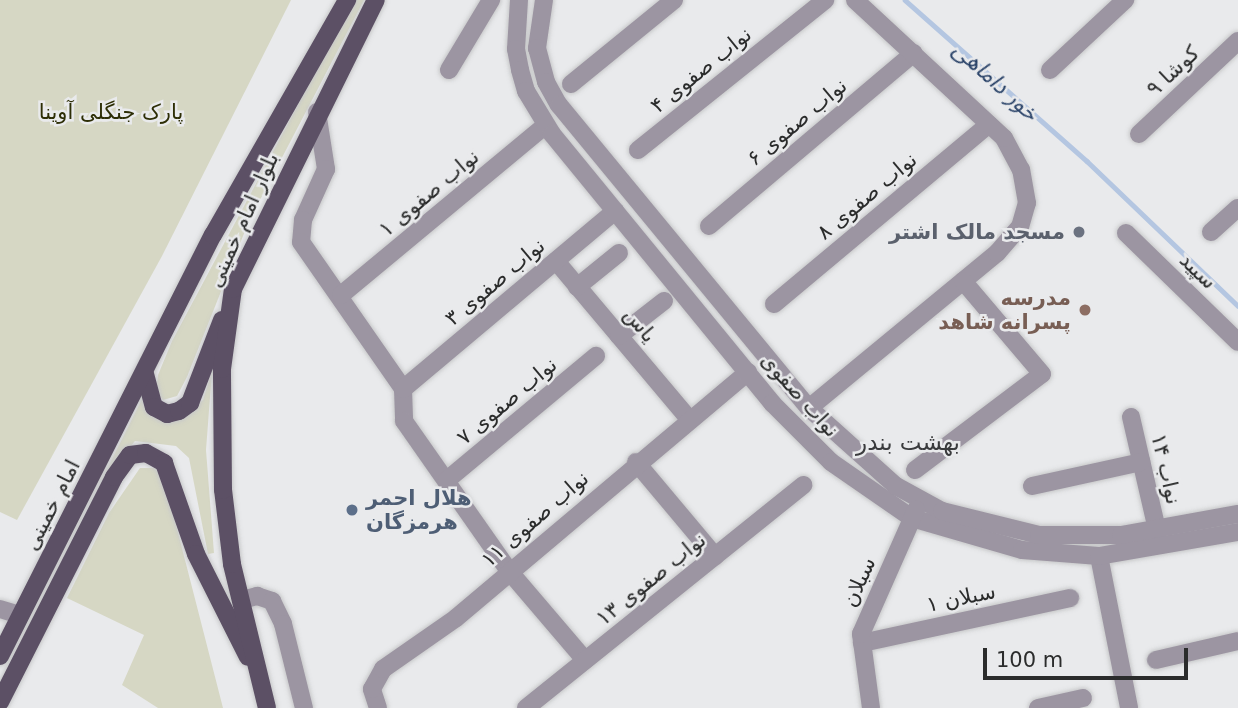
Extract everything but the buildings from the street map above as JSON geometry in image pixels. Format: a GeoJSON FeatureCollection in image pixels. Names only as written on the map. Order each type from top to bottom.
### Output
{"type":"FeatureCollection","features":[{"type":"Feature","properties":{"kind":"main road","name":"بلوار امام خمینی"},"geometry":{"type":"LineString","coordinates":[[260,682],[228,543],[220,428],[233,289],[317,112],[376,0]]}},
{"type":"Feature","properties":{"kind":"main road","name":"بلوار امام خمینی"},"geometry":{"type":"LineString","coordinates":[[145,374],[213,235],[343,4]]}},
{"type":"Feature","properties":{"kind":"main road"},"geometry":{"type":"LineString","coordinates":[[145,374],[154,407],[167,414],[190,404],[233,289]]}},
{"type":"Feature","properties":{"kind":"main road","name":"امام خمینی"},"geometry":{"type":"LineString","coordinates":[[0,656],[145,374]]}},
{"type":"Feature","properties":{"kind":"main road"},"geometry":{"type":"LineString","coordinates":[[0,702],[114,477],[130,455],[146,453],[164,463],[173,480],[196,554],[260,682],[267,708]]}},
{"type":"Feature","properties":{"kind":"street"},"geometry":{"type":"LineString","coordinates":[[449,70],[491,0]]}},
{"type":"Feature","properties":{"kind":"street","name":"نواب صفوی"},"geometry":{"type":"LineString","coordinates":[[519,0],[516,49],[520,70],[546,125],[797,430],[831,462],[912,519],[1022,550],[1099,556],[1178,536],[1238,514]]}},
{"type":"Feature","properties":{"kind":"street","name":"نواب صفوی"},"geometry":{"type":"LineString","coordinates":[[544,0],[537,40],[546,82],[559,106],[765,357],[809,408],[865,462],[920,501],[999,528],[1038,536],[1091,537],[1157,530],[1178,536],[1238,532]]}},
{"type":"Feature","properties":{"kind":"street"},"geometry":{"type":"LineString","coordinates":[[571,84],[674,0]]}},
{"type":"Feature","properties":{"kind":"street","name":"نواب صفوی ۴"},"geometry":{"type":"LineString","coordinates":[[638,149],[825,0]]}},
{"type":"Feature","properties":{"kind":"street"},"geometry":{"type":"LineString","coordinates":[[809,408],[963,281],[1020,228],[1027,203],[1021,170],[1004,138],[855,0]]}},
{"type":"Feature","properties":{"kind":"street"},"geometry":{"type":"LineString","coordinates":[[1050,70],[1106,6],[1125,0]]}},
{"type":"Feature","properties":{"kind":"street","name":"کوشا ۹"},"geometry":{"type":"LineString","coordinates":[[1139,134],[1238,41]]}},
{"type":"Feature","properties":{"kind":"street","name":"نواب صفوی ۶"},"geometry":{"type":"LineString","coordinates":[[709,226],[914,53]]}},
{"type":"Feature","properties":{"kind":"street"},"geometry":{"type":"LineString","coordinates":[[317,112],[326,169],[299,230],[301,242],[341,295],[403,389],[404,421],[509,571],[586,660]]}},
{"type":"Feature","properties":{"kind":"street","name":"نواب صفوی ۸"},"geometry":{"type":"LineString","coordinates":[[774,304],[989,124]]}},
{"type":"Feature","properties":{"kind":"street","name":"نواب صفوی ۱"},"geometry":{"type":"LineString","coordinates":[[341,295],[546,125]]}},
{"type":"Feature","properties":{"kind":"street","name":"نواب صفوی ۳"},"geometry":{"type":"LineString","coordinates":[[403,389],[633,195]]}},
{"type":"Feature","properties":{"kind":"street"},"geometry":{"type":"LineString","coordinates":[[1211,232],[1238,208]]}},
{"type":"Feature","properties":{"kind":"street","name":"سپید"},"geometry":{"type":"LineString","coordinates":[[1126,233],[1238,342]]}},
{"type":"Feature","properties":{"kind":"street"},"geometry":{"type":"LineString","coordinates":[[577,287],[619,253]]}},
{"type":"Feature","properties":{"kind":"street","name":"یاس"},"geometry":{"type":"LineString","coordinates":[[556,261],[689,419]]}},
{"type":"Feature","properties":{"kind":"street"},"geometry":{"type":"LineString","coordinates":[[915,470],[1042,374],[963,281]]}},
{"type":"Feature","properties":{"kind":"street"},"geometry":{"type":"LineString","coordinates":[[619,336],[664,301]]}},
{"type":"Feature","properties":{"kind":"street","name":"نواب صفوی ۷"},"geometry":{"type":"LineString","coordinates":[[447,480],[596,356]]}},
{"type":"Feature","properties":{"kind":"street","name":"نواب صفوی ۱۱"},"geometry":{"type":"LineString","coordinates":[[378,708],[374,678],[509,571],[636,462],[765,357]]}},
{"type":"Feature","properties":{"kind":"street","name":"نواب ۱۴"},"geometry":{"type":"LineString","coordinates":[[1131,417],[1157,530]]}},
{"type":"Feature","properties":{"kind":"street"},"geometry":{"type":"LineString","coordinates":[[636,462],[715,556]]}},
{"type":"Feature","properties":{"kind":"street"},"geometry":{"type":"LineString","coordinates":[[1032,486],[1141,462]]}},
{"type":"Feature","properties":{"kind":"street","name":"نواب صفوی ۱۳"},"geometry":{"type":"LineString","coordinates":[[526,708],[803,485]]}},
{"type":"Feature","properties":{"kind":"street","name":"سبلان"},"geometry":{"type":"LineString","coordinates":[[871,708],[861,634],[920,501]]}},
{"type":"Feature","properties":{"kind":"street"},"geometry":{"type":"LineString","coordinates":[[1099,556],[1129,708]]}},
{"type":"Feature","properties":{"kind":"street"},"geometry":{"type":"LineString","coordinates":[[242,600],[257,596],[272,601],[284,624],[304,708]]}},
{"type":"Feature","properties":{"kind":"street","name":"سبلان ۱"},"geometry":{"type":"LineString","coordinates":[[862,643],[1070,598]]}},
{"type":"Feature","properties":{"kind":"street"},"geometry":{"type":"LineString","coordinates":[[0,609],[20,615]]}},
{"type":"Feature","properties":{"kind":"street"},"geometry":{"type":"LineString","coordinates":[[1156,660],[1238,641]]}},
{"type":"Feature","properties":{"kind":"street"},"geometry":{"type":"LineString","coordinates":[[1038,708],[1083,698]]}},
{"type":"Feature","properties":{"kind":"green space","name":"پارک جنگلی آوینا"},"geometry":{"type":"Polygon","coordinates":[[[0,0],[291,0],[162,256],[17,520],[0,512],[0,0]]]}},
{"type":"Feature","properties":{"kind":"green space"},"geometry":{"type":"Polygon","coordinates":[[[354,0],[364,0],[249,221],[187,377],[177,396],[163,400],[156,392],[158,375],[172,341],[354,0]]]}},
{"type":"Feature","properties":{"kind":"green space"},"geometry":{"type":"Polygon","coordinates":[[[212,371],[206,450],[214,553],[208,554],[189,458],[176,446],[135,441],[101,481],[142,399],[146,412],[159,420],[178,420],[203,400],[212,371]]]}},
{"type":"Feature","properties":{"kind":"green space"},"geometry":{"type":"Polygon","coordinates":[[[140,468],[155,468],[165,482],[223,708],[158,708],[122,685],[144,635],[67,598],[109,513],[140,468]]]}},
{"type":"Feature","properties":{"kind":"waterway","name":"خور داماهی"},"geometry":{"type":"LineString","coordinates":[[905,0],[1087,161],[1238,306]]}},
{"type":"Feature","properties":{"kind":"place","name":"مسجد مالک اشتر"},"geometry":{"type":"Point","coordinates":[1079,232]}},
{"type":"Feature","properties":{"kind":"place","name":"مدرسه پسرانه شاهد"},"geometry":{"type":"Point","coordinates":[1085,310]}},
{"type":"Feature","properties":{"kind":"place","name":"هلال احمر هرمزگان"},"geometry":{"type":"Point","coordinates":[352,510]}},
{"type":"Feature","properties":{"kind":"district","name":"بهشت بندر"},"geometry":{"type":"Point","coordinates":[908,442]}}]}
